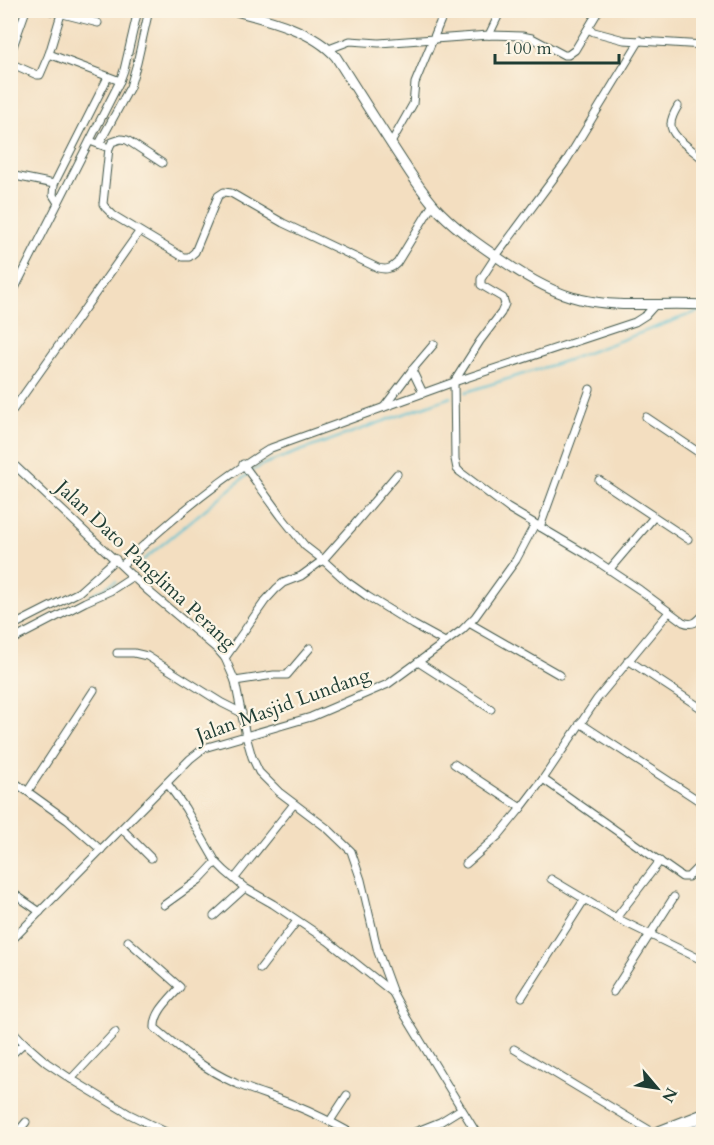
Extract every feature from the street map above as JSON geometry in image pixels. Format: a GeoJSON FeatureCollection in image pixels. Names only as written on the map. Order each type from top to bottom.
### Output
{"type":"FeatureCollection","features":[{"type":"Feature","properties":{"kind":"highway"},"geometry":{"type":"LineString","coordinates":[[655,1134],[704,1115]]}},
{"type":"Feature","properties":{"kind":"highway"},"geometry":{"type":"LineString","coordinates":[[688,1134],[704,1128]]}},
{"type":"Feature","properties":{"kind":"main road"},"geometry":{"type":"LineString","coordinates":[[232,10],[299,31],[329,49],[433,204],[455,225],[514,269],[540,284],[581,300],[655,305],[704,305]]}},
{"type":"Feature","properties":{"kind":"street"},"geometry":{"type":"LineString","coordinates":[[10,55],[26,10]]}},
{"type":"Feature","properties":{"kind":"street"},"geometry":{"type":"LineString","coordinates":[[47,10],[98,23]]}},
{"type":"Feature","properties":{"kind":"street"},"geometry":{"type":"LineString","coordinates":[[10,298],[120,81],[138,10]]}},
{"type":"Feature","properties":{"kind":"street"},"geometry":{"type":"LineString","coordinates":[[99,144],[130,87],[149,10]]}},
{"type":"Feature","properties":{"kind":"street"},"geometry":{"type":"LineString","coordinates":[[391,143],[413,104],[415,83],[445,10]]}},
{"type":"Feature","properties":{"kind":"street"},"geometry":{"type":"LineString","coordinates":[[489,35],[501,10]]}},
{"type":"Feature","properties":{"kind":"street"},"geometry":{"type":"LineString","coordinates":[[329,49],[350,41],[379,43],[489,35],[532,38],[568,55],[575,51],[599,10]]}},
{"type":"Feature","properties":{"kind":"street"},"geometry":{"type":"LineString","coordinates":[[10,63],[40,75],[61,14]]}},
{"type":"Feature","properties":{"kind":"street"},"geometry":{"type":"LineString","coordinates":[[588,29],[624,40],[704,45]]}},
{"type":"Feature","properties":{"kind":"street"},"geometry":{"type":"LineString","coordinates":[[640,40],[565,163],[517,231],[496,256],[482,279],[483,286],[503,298],[504,308],[454,382],[455,459],[457,469],[508,508],[609,570],[683,622],[694,624],[704,614]]}},
{"type":"Feature","properties":{"kind":"street"},"geometry":{"type":"LineString","coordinates":[[49,54],[120,81]]}},
{"type":"Feature","properties":{"kind":"street"},"geometry":{"type":"LineString","coordinates":[[57,203],[53,195],[54,184],[108,76]]}},
{"type":"Feature","properties":{"kind":"street"},"geometry":{"type":"LineString","coordinates":[[678,106],[671,122],[672,132],[704,160]]}},
{"type":"Feature","properties":{"kind":"street"},"geometry":{"type":"LineString","coordinates":[[162,163],[127,140],[112,142],[109,148],[103,204],[109,212],[139,232],[183,257],[189,257],[195,252],[218,196],[224,192],[231,193],[283,224],[386,270],[397,263],[433,204]]}},
{"type":"Feature","properties":{"kind":"street"},"geometry":{"type":"LineString","coordinates":[[90,141],[109,148]]}},
{"type":"Feature","properties":{"kind":"street"},"geometry":{"type":"LineString","coordinates":[[10,175],[54,184]]}},
{"type":"Feature","properties":{"kind":"street"},"geometry":{"type":"LineString","coordinates":[[10,414],[139,232]]}},
{"type":"Feature","properties":{"kind":"street"},"geometry":{"type":"LineString","coordinates":[[122,566],[215,484],[247,470],[271,448],[454,382],[635,322],[655,305]]}},
{"type":"Feature","properties":{"kind":"street"},"geometry":{"type":"LineString","coordinates":[[384,407],[434,344]]}},
{"type":"Feature","properties":{"kind":"street"},"geometry":{"type":"LineString","coordinates":[[412,369],[423,393]]}},
{"type":"Feature","properties":{"kind":"street","name":"Jalan Masjid Lundang"},"geometry":{"type":"LineString","coordinates":[[10,942],[190,759],[204,748],[311,717],[371,692],[388,684],[462,630],[475,617],[509,571],[537,526],[590,389]]}},
{"type":"Feature","properties":{"kind":"street"},"geometry":{"type":"LineString","coordinates":[[646,417],[704,456]]}},
{"type":"Feature","properties":{"kind":"street","name":"Jalan Dato Panglima Perang"},"geometry":{"type":"LineString","coordinates":[[10,461],[147,590],[225,658],[235,681],[252,757],[260,772],[279,792],[328,829],[351,850],[361,880],[378,952],[393,993],[477,1134]]}},
{"type":"Feature","properties":{"kind":"street"},"geometry":{"type":"LineString","coordinates":[[247,470],[305,546],[367,596],[445,642]]}},
{"type":"Feature","properties":{"kind":"street"},"geometry":{"type":"LineString","coordinates":[[225,658],[276,589],[283,583],[301,576],[323,560],[397,474]]}},
{"type":"Feature","properties":{"kind":"street"},"geometry":{"type":"LineString","coordinates":[[599,480],[688,539]]}},
{"type":"Feature","properties":{"kind":"street"},"geometry":{"type":"LineString","coordinates":[[609,570],[654,517]]}},
{"type":"Feature","properties":{"kind":"street"},"geometry":{"type":"LineString","coordinates":[[10,627],[79,592],[116,560]]}},
{"type":"Feature","properties":{"kind":"street"},"geometry":{"type":"LineString","coordinates":[[10,641],[110,591],[133,576]]}},
{"type":"Feature","properties":{"kind":"street"},"geometry":{"type":"LineString","coordinates":[[465,864],[499,835],[521,808],[597,699],[669,612]]}},
{"type":"Feature","properties":{"kind":"street"},"geometry":{"type":"LineString","coordinates":[[469,623],[560,675]]}},
{"type":"Feature","properties":{"kind":"street"},"geometry":{"type":"LineString","coordinates":[[235,681],[287,675],[310,648]]}},
{"type":"Feature","properties":{"kind":"street"},"geometry":{"type":"LineString","coordinates":[[117,653],[147,656],[242,713]]}},
{"type":"Feature","properties":{"kind":"street"},"geometry":{"type":"LineString","coordinates":[[628,660],[704,711]]}},
{"type":"Feature","properties":{"kind":"street"},"geometry":{"type":"LineString","coordinates":[[418,662],[491,709]]}},
{"type":"Feature","properties":{"kind":"street"},"geometry":{"type":"LineString","coordinates":[[28,791],[94,690]]}},
{"type":"Feature","properties":{"kind":"street"},"geometry":{"type":"LineString","coordinates":[[580,723],[704,804]]}},
{"type":"Feature","properties":{"kind":"street"},"geometry":{"type":"LineString","coordinates":[[454,764],[521,808]]}},
{"type":"Feature","properties":{"kind":"street"},"geometry":{"type":"LineString","coordinates":[[10,778],[67,820],[101,850]]}},
{"type":"Feature","properties":{"kind":"street"},"geometry":{"type":"LineString","coordinates":[[543,779],[682,876],[688,877],[703,859]]}},
{"type":"Feature","properties":{"kind":"street"},"geometry":{"type":"LineString","coordinates":[[167,783],[185,808],[216,862],[245,888],[328,941],[393,993]]}},
{"type":"Feature","properties":{"kind":"street"},"geometry":{"type":"LineString","coordinates":[[235,878],[294,804]]}},
{"type":"Feature","properties":{"kind":"street"},"geometry":{"type":"LineString","coordinates":[[122,829],[151,858]]}},
{"type":"Feature","properties":{"kind":"street"},"geometry":{"type":"LineString","coordinates":[[616,918],[660,861]]}},
{"type":"Feature","properties":{"kind":"street"},"geometry":{"type":"LineString","coordinates":[[164,904],[199,880],[216,862]]}},
{"type":"Feature","properties":{"kind":"street"},"geometry":{"type":"LineString","coordinates":[[551,879],[616,918],[704,961]]}},
{"type":"Feature","properties":{"kind":"street"},"geometry":{"type":"LineString","coordinates":[[214,916],[245,888]]}},
{"type":"Feature","properties":{"kind":"street"},"geometry":{"type":"LineString","coordinates":[[10,891],[40,912]]}},
{"type":"Feature","properties":{"kind":"street"},"geometry":{"type":"LineString","coordinates":[[613,992],[674,897]]}},
{"type":"Feature","properties":{"kind":"street"},"geometry":{"type":"LineString","coordinates":[[522,997],[584,900]]}},
{"type":"Feature","properties":{"kind":"street"},"geometry":{"type":"LineString","coordinates":[[260,969],[297,921]]}},
{"type":"Feature","properties":{"kind":"street"},"geometry":{"type":"LineString","coordinates":[[128,941],[180,987],[161,1010],[155,1020],[155,1028],[218,1075],[236,1084],[295,1105],[353,1134]]}},
{"type":"Feature","properties":{"kind":"street"},"geometry":{"type":"LineString","coordinates":[[10,1028],[47,1063],[71,1079],[129,1114],[170,1134]]}},
{"type":"Feature","properties":{"kind":"street"},"geometry":{"type":"LineString","coordinates":[[71,1079],[115,1032]]}},
{"type":"Feature","properties":{"kind":"street"},"geometry":{"type":"LineString","coordinates":[[10,1056],[24,1042]]}},
{"type":"Feature","properties":{"kind":"street"},"geometry":{"type":"LineString","coordinates":[[514,1049],[655,1134]]}},
{"type":"Feature","properties":{"kind":"street"},"geometry":{"type":"LineString","coordinates":[[330,1121],[347,1095]]}},
{"type":"Feature","properties":{"kind":"street"},"geometry":{"type":"LineString","coordinates":[[410,1134],[437,1124],[461,1108]]}},
{"type":"Feature","properties":{"kind":"street"},"geometry":{"type":"LineString","coordinates":[[16,1134],[26,1122]]}},
{"type":"Feature","properties":{"kind":"waterway"},"geometry":{"type":"LineString","coordinates":[[466,392],[568,360],[699,311]]}},
{"type":"Feature","properties":{"kind":"waterway"},"geometry":{"type":"LineString","coordinates":[[142,561],[252,471],[264,464],[451,397]]}},
{"type":"Feature","properties":{"kind":"waterway"},"geometry":{"type":"LineString","coordinates":[[90,596],[116,581]]}}]}
